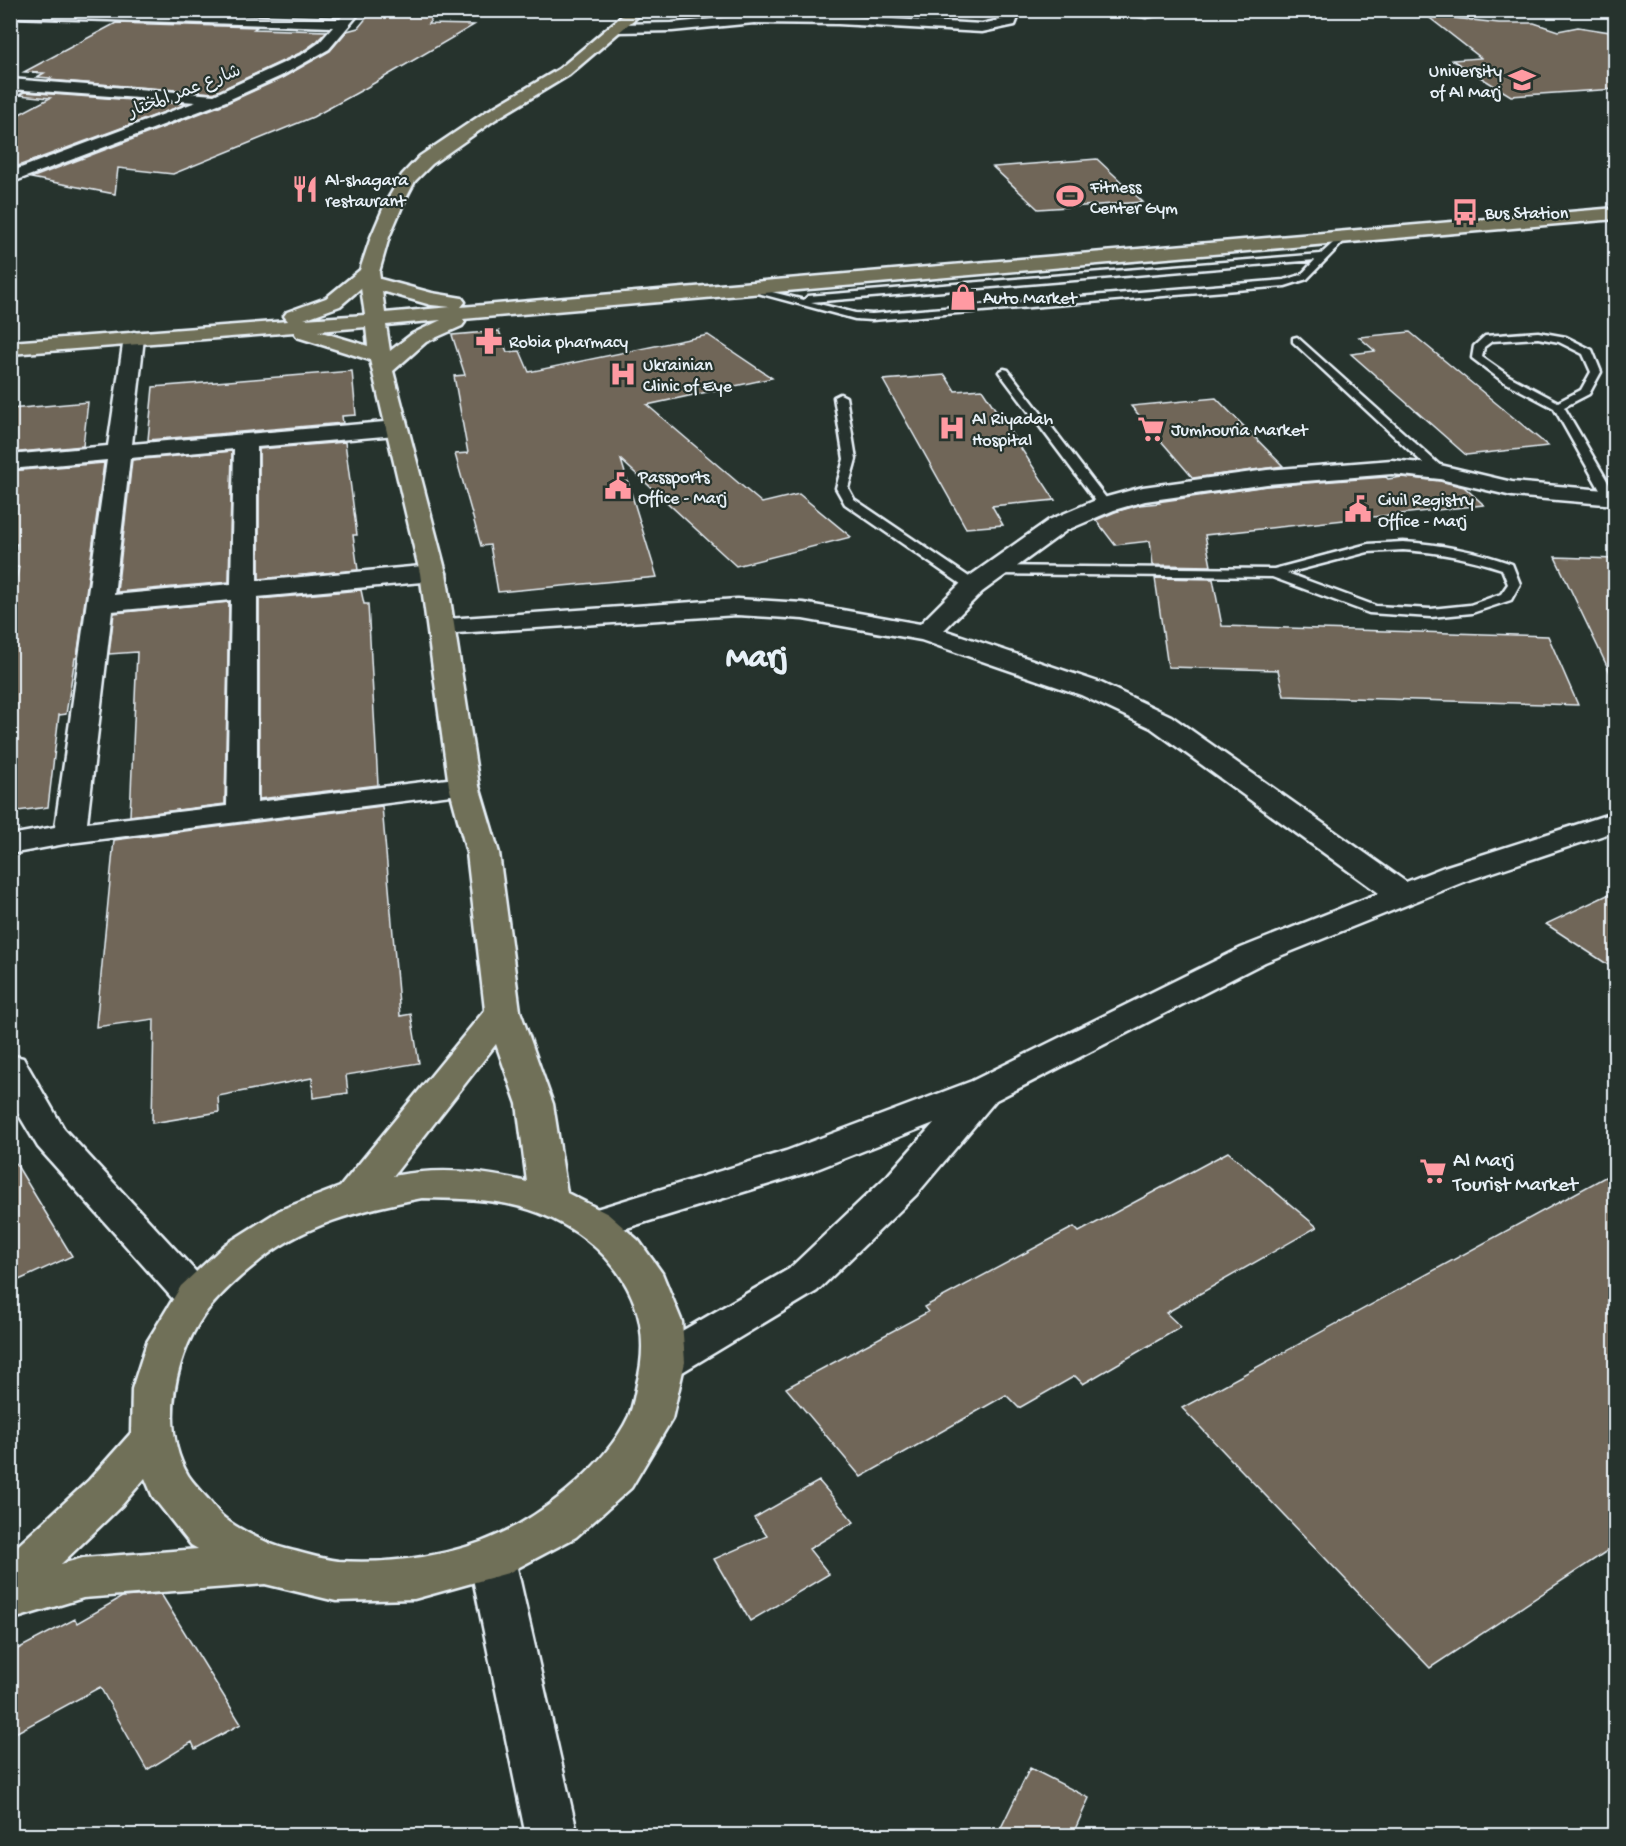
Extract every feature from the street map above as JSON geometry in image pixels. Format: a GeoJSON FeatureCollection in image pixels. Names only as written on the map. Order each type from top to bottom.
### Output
{"type":"FeatureCollection","features":[{"type":"Feature","properties":{"kind":"main road"},"geometry":{"type":"LineString","coordinates":[[549,1201],[535,1104],[502,1011],[483,853],[464,786],[433,573],[381,363],[369,277],[380,237],[395,202],[408,179],[426,160],[490,116],[564,72],[638,10]]}},
{"type":"Feature","properties":{"kind":"main road"},"geometry":{"type":"LineString","coordinates":[[10,348],[376,320],[1616,213]]}},
{"type":"Feature","properties":{"kind":"main road"},"geometry":{"type":"LineString","coordinates":[[369,277],[404,292],[456,302],[556,304]]}},
{"type":"Feature","properties":{"kind":"main road"},"geometry":{"type":"LineString","coordinates":[[250,330],[333,302],[369,277]]}},
{"type":"Feature","properties":{"kind":"main road"},"geometry":{"type":"LineString","coordinates":[[381,363],[435,330],[463,319],[525,307]]}},
{"type":"Feature","properties":{"kind":"main road"},"geometry":{"type":"LineString","coordinates":[[276,328],[304,333],[381,363]]}},
{"type":"Feature","properties":{"kind":"main road"},"geometry":{"type":"LineString","coordinates":[[354,1197],[426,1110],[502,1011]]}},
{"type":"Feature","properties":{"kind":"main road"},"geometry":{"type":"LineString","coordinates":[[422,1184],[488,1186],[549,1201],[594,1224],[625,1251],[648,1284],[661,1322],[664,1362],[650,1419],[615,1475],[560,1523],[492,1559],[414,1579],[336,1581],[265,1564],[207,1531],[169,1484],[153,1438],[153,1389],[168,1342],[195,1297],[240,1254],[294,1220],[354,1197],[422,1184]]}},
{"type":"Feature","properties":{"kind":"main road"},"geometry":{"type":"LineString","coordinates":[[10,1583],[105,1493],[153,1438]]}},
{"type":"Feature","properties":{"kind":"main road"},"geometry":{"type":"LineString","coordinates":[[10,1599],[83,1578],[265,1564]]}},
{"type":"Feature","properties":{"kind":"street"},"geometry":{"type":"LineString","coordinates":[[618,28],[672,27],[763,19],[838,20],[982,28],[1010,22],[1014,10]]}},
{"type":"Feature","properties":{"kind":"street"},"geometry":{"type":"LineString","coordinates":[[1128,10],[1146,13],[1163,10]]}},
{"type":"Feature","properties":{"kind":"street"},"geometry":{"type":"LineString","coordinates":[[10,13],[350,17]]}},
{"type":"Feature","properties":{"kind":"street","name":"شارع عمر المختار"},"geometry":{"type":"LineString","coordinates":[[10,178],[220,98],[308,57],[324,46],[350,17]]}},
{"type":"Feature","properties":{"kind":"street"},"geometry":{"type":"LineString","coordinates":[[10,84],[220,98]]}},
{"type":"Feature","properties":{"kind":"street"},"geometry":{"type":"LineString","coordinates":[[70,834],[134,338]]}},
{"type":"Feature","properties":{"kind":"street"},"geometry":{"type":"LineString","coordinates":[[10,462],[396,428]]}},
{"type":"Feature","properties":{"kind":"street"},"geometry":{"type":"LineString","coordinates":[[242,813],[246,441]]}},
{"type":"Feature","properties":{"kind":"street"},"geometry":{"type":"LineString","coordinates":[[926,633],[973,586],[1058,525],[1105,505],[1143,494],[1323,471],[1392,467],[1440,472],[1495,486],[1613,498]]}},
{"type":"Feature","properties":{"kind":"street"},"geometry":{"type":"LineString","coordinates":[[99,604],[433,573]]}},
{"type":"Feature","properties":{"kind":"street"},"geometry":{"type":"LineString","coordinates":[[441,626],[737,607],[803,611],[926,633],[1091,689],[1161,722],[1402,894]]}},
{"type":"Feature","properties":{"kind":"street"},"geometry":{"type":"LineString","coordinates":[[10,845],[70,834],[464,786]]}},
{"type":"Feature","properties":{"kind":"street"},"geometry":{"type":"LineString","coordinates":[[594,1224],[799,1161],[985,1090],[1252,955],[1402,894],[1616,821]]}},
{"type":"Feature","properties":{"kind":"street"},"geometry":{"type":"LineString","coordinates":[[10,1067],[51,1138],[195,1297]]}},
{"type":"Feature","properties":{"kind":"street"},"geometry":{"type":"LineString","coordinates":[[664,1362],[803,1281],[902,1185],[985,1090]]}},
{"type":"Feature","properties":{"kind":"street"},"geometry":{"type":"LineString","coordinates":[[492,1559],[552,1836]]}},
{"type":"Feature","properties":{"kind":"lane"},"geometry":{"type":"LineString","coordinates":[[743,288],[855,316],[884,316],[1285,283],[1304,277],[1343,237]]}},
{"type":"Feature","properties":{"kind":"lane"},"geometry":{"type":"LineString","coordinates":[[795,300],[1322,257]]}},
{"type":"Feature","properties":{"kind":"lane"},"geometry":{"type":"LineString","coordinates":[[1558,406],[1585,392],[1596,372],[1588,352],[1562,339],[1538,335],[1490,338],[1479,346],[1477,358],[1486,365],[1505,378],[1558,406],[1613,498]]}},
{"type":"Feature","properties":{"kind":"lane"},"geometry":{"type":"LineString","coordinates":[[1297,340],[1440,472]]}},
{"type":"Feature","properties":{"kind":"lane"},"geometry":{"type":"LineString","coordinates":[[1004,372],[1105,505]]}},
{"type":"Feature","properties":{"kind":"lane"},"geometry":{"type":"LineString","coordinates":[[840,397],[850,459],[842,488],[849,501],[973,586]]}},
{"type":"Feature","properties":{"kind":"lane"},"geometry":{"type":"LineString","coordinates":[[994,570],[1274,573],[1368,548],[1439,548],[1476,556],[1507,567],[1514,585],[1506,597],[1472,609],[1431,613],[1374,610],[1274,573]]}},
{"type":"Feature","properties":{"kind":"building"},"geometry":{"type":"Polygon","coordinates":[[[397,10],[438,10],[428,24],[474,25],[313,117],[173,174],[118,168],[115,194],[31,178],[227,103],[282,78],[330,51],[347,31],[358,28],[368,16],[392,16],[397,10]]]}},
{"type":"Feature","properties":{"kind":"building"},"geometry":{"type":"Polygon","coordinates":[[[1426,15],[1499,23],[1534,23],[1558,31],[1578,27],[1616,33],[1616,89],[1511,96],[1452,60],[1481,58],[1426,15]]]}},
{"type":"Feature","properties":{"kind":"building"},"geometry":{"type":"Polygon","coordinates":[[[116,23],[327,31],[302,52],[214,93],[48,80],[51,78],[37,77],[44,73],[24,72],[116,23]]]}},
{"type":"Feature","properties":{"kind":"building"},"geometry":{"type":"Polygon","coordinates":[[[24,92],[186,104],[10,169],[10,119],[50,98],[19,95],[24,92]]]}},
{"type":"Feature","properties":{"kind":"building"},"geometry":{"type":"Polygon","coordinates":[[[1097,159],[1143,202],[1038,209],[993,167],[1097,159]]]}},
{"type":"Feature","properties":{"kind":"building"},"geometry":{"type":"Polygon","coordinates":[[[499,331],[507,352],[520,351],[529,372],[708,335],[772,378],[647,405],[762,503],[799,494],[851,537],[736,566],[621,460],[657,577],[498,592],[490,545],[481,546],[455,454],[468,453],[454,376],[465,375],[452,335],[499,331]]]}},
{"type":"Feature","properties":{"kind":"building"},"geometry":{"type":"Polygon","coordinates":[[[1410,332],[1548,446],[1466,455],[1351,354],[1375,351],[1359,337],[1410,332]]]}},
{"type":"Feature","properties":{"kind":"building"},"geometry":{"type":"Polygon","coordinates":[[[352,371],[356,415],[342,416],[343,423],[148,440],[153,387],[352,371]]]}},
{"type":"Feature","properties":{"kind":"building"},"geometry":{"type":"Polygon","coordinates":[[[945,375],[955,391],[982,389],[1055,500],[992,506],[1003,525],[966,528],[883,380],[945,375]]]}},
{"type":"Feature","properties":{"kind":"building"},"geometry":{"type":"Polygon","coordinates":[[[1216,398],[1283,466],[1193,478],[1131,406],[1216,398]]]}},
{"type":"Feature","properties":{"kind":"building"},"geometry":{"type":"Polygon","coordinates":[[[88,402],[83,446],[10,453],[10,409],[88,402]]]}},
{"type":"Feature","properties":{"kind":"building"},"geometry":{"type":"Polygon","coordinates":[[[345,442],[357,535],[353,535],[358,570],[259,579],[259,449],[345,442]]]}},
{"type":"Feature","properties":{"kind":"building"},"geometry":{"type":"Polygon","coordinates":[[[232,451],[229,582],[117,592],[132,460],[232,451]]]}},
{"type":"Feature","properties":{"kind":"building"},"geometry":{"type":"Polygon","coordinates":[[[104,463],[77,658],[75,658],[66,714],[59,715],[48,807],[10,812],[10,605],[19,567],[11,568],[17,544],[10,544],[10,471],[104,463]]]}},
{"type":"Feature","properties":{"kind":"building"},"geometry":{"type":"Polygon","coordinates":[[[1386,477],[1388,479],[1402,477],[1440,481],[1464,487],[1484,505],[1205,535],[1211,566],[1153,565],[1150,541],[1115,545],[1096,520],[1115,512],[1139,505],[1159,503],[1157,502],[1267,486],[1386,477]]]}},
{"type":"Feature","properties":{"kind":"building"},"geometry":{"type":"Polygon","coordinates":[[[1555,557],[1616,559],[1616,685],[1555,557]]]}},
{"type":"Feature","properties":{"kind":"building"},"geometry":{"type":"Polygon","coordinates":[[[1155,578],[1213,579],[1222,626],[1548,636],[1578,705],[1284,696],[1278,670],[1168,667],[1155,578]]]}},
{"type":"Feature","properties":{"kind":"building"},"geometry":{"type":"Polygon","coordinates":[[[361,590],[364,604],[368,604],[378,785],[259,799],[259,599],[361,590]]]}},
{"type":"Feature","properties":{"kind":"building"},"geometry":{"type":"Polygon","coordinates":[[[229,602],[225,804],[130,816],[137,652],[109,654],[114,613],[229,602]]]}},
{"type":"Feature","properties":{"kind":"building"},"geometry":{"type":"Polygon","coordinates":[[[382,806],[400,1016],[411,1014],[419,1063],[346,1075],[348,1093],[313,1098],[312,1078],[218,1096],[219,1112],[152,1123],[154,1019],[96,1027],[114,840],[382,806]]]}},
{"type":"Feature","properties":{"kind":"building"},"geometry":{"type":"Polygon","coordinates":[[[1616,891],[1616,970],[1546,924],[1616,891]]]}},
{"type":"Feature","properties":{"kind":"building"},"geometry":{"type":"Polygon","coordinates":[[[1228,1152],[1317,1227],[1166,1313],[1181,1327],[1083,1384],[1075,1376],[1019,1408],[1006,1395],[861,1477],[786,1388],[928,1312],[924,1307],[1074,1227],[1079,1232],[1228,1152]]]}},
{"type":"Feature","properties":{"kind":"building"},"geometry":{"type":"Polygon","coordinates":[[[10,1154],[72,1256],[10,1284],[10,1154]]]}},
{"type":"Feature","properties":{"kind":"building"},"geometry":{"type":"Polygon","coordinates":[[[1616,1171],[1616,1545],[1430,1668],[1182,1408],[1616,1171]]]}},
{"type":"Feature","properties":{"kind":"building"},"geometry":{"type":"Polygon","coordinates":[[[819,1481],[854,1522],[809,1549],[829,1574],[750,1621],[714,1559],[767,1536],[754,1518],[819,1481]]]}},
{"type":"Feature","properties":{"kind":"building"},"geometry":{"type":"Polygon","coordinates":[[[161,1594],[241,1724],[195,1749],[192,1742],[147,1770],[100,1687],[10,1736],[10,1653],[75,1619],[77,1623],[122,1597],[161,1594]]]}},
{"type":"Feature","properties":{"kind":"building"},"geometry":{"type":"Polygon","coordinates":[[[1030,1768],[1089,1798],[1072,1836],[997,1836],[1030,1768]]]}},
{"type":"Feature","properties":{"kind":"place","name":"University of Al Marj"},"geometry":{"type":"Point","coordinates":[1522,80]}},
{"type":"Feature","properties":{"kind":"place","name":"Al-shagara restaurant"},"geometry":{"type":"Point","coordinates":[305,189]}},
{"type":"Feature","properties":{"kind":"place","name":"Fitness Center Gym"},"geometry":{"type":"Point","coordinates":[1070,196]}},
{"type":"Feature","properties":{"kind":"place","name":"Bus Station"},"geometry":{"type":"Point","coordinates":[1465,212]}},
{"type":"Feature","properties":{"kind":"place","name":"Auto Market"},"geometry":{"type":"Point","coordinates":[963,297]}},
{"type":"Feature","properties":{"kind":"place","name":"Robia pharmacy"},"geometry":{"type":"Point","coordinates":[489,341]}},
{"type":"Feature","properties":{"kind":"place","name":"Ukrainian Clinic of Eye"},"geometry":{"type":"Point","coordinates":[623,374]}},
{"type":"Feature","properties":{"kind":"place","name":"Al Riyadah Hospital"},"geometry":{"type":"Point","coordinates":[952,428]}},
{"type":"Feature","properties":{"kind":"place","name":"Jumhouria Market"},"geometry":{"type":"Point","coordinates":[1151,429]}},
{"type":"Feature","properties":{"kind":"place","name":"Passports Office - Marj"},"geometry":{"type":"Point","coordinates":[618,486]}},
{"type":"Feature","properties":{"kind":"place","name":"Civil Registry Office - Marj"},"geometry":{"type":"Point","coordinates":[1358,509]}},
{"type":"Feature","properties":{"kind":"place","name":"Al Marj Tourist Market"},"geometry":{"type":"Point","coordinates":[1433,1171]}},
{"type":"Feature","properties":{"kind":"district","name":"Marj"},"geometry":{"type":"Point","coordinates":[757,653]}}]}
